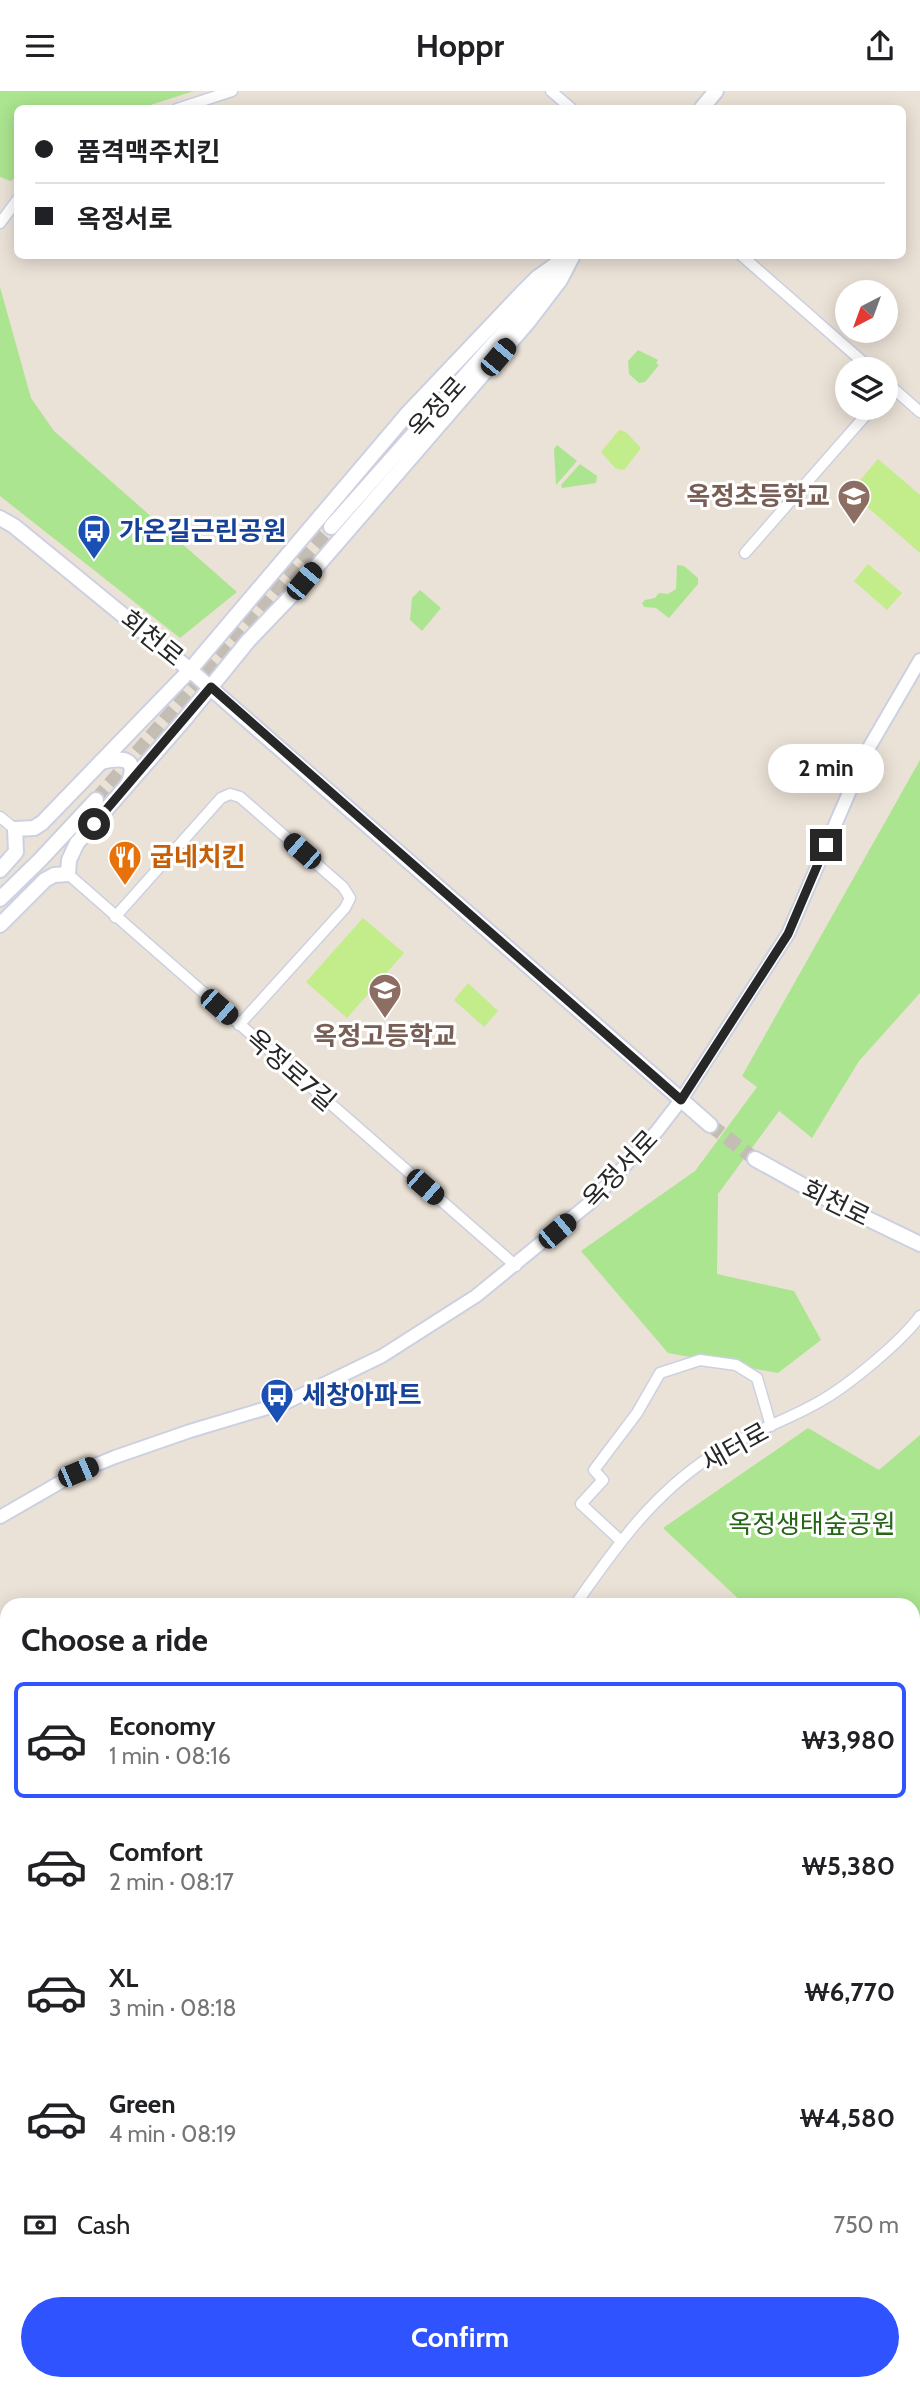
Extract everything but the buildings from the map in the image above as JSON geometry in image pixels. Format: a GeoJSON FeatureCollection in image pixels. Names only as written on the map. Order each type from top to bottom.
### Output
{"type":"FeatureCollection","features":[{"type":"Feature","properties":{"kind":"main road"},"geometry":{"type":"LineString","coordinates":[[704,105],[716,91]]}},
{"type":"Feature","properties":{"kind":"main road"},"geometry":{"type":"LineString","coordinates":[[0,870],[99,762],[190,670],[408,413],[537,278],[565,259]]}},
{"type":"Feature","properties":{"kind":"main road","name":"옥정로"},"geometry":{"type":"LineString","coordinates":[[331,527],[567,259]]}},
{"type":"Feature","properties":{"kind":"main road"},"geometry":{"type":"LineString","coordinates":[[0,925],[45,880],[248,641],[315,568],[528,322],[560,280],[569,259]]}},
{"type":"Feature","properties":{"kind":"main road","name":"회천로"},"geometry":{"type":"LineString","coordinates":[[0,519],[14,526],[211,687],[709,1125]]}},
{"type":"Feature","properties":{"kind":"main road"},"geometry":{"type":"LineString","coordinates":[[292,550],[292,562],[298,568],[310,571],[315,568]]}},
{"type":"Feature","properties":{"kind":"main road"},"geometry":{"type":"LineString","coordinates":[[99,762],[119,758],[127,761],[131,765],[132,773],[127,785]]}},
{"type":"Feature","properties":{"kind":"main road"},"geometry":{"type":"LineString","coordinates":[[0,899],[96,800]]}},
{"type":"Feature","properties":{"kind":"main road"},"geometry":{"type":"LineString","coordinates":[[15,855],[15,829],[34,828],[43,823]]}},
{"type":"Feature","properties":{"kind":"main road"},"geometry":{"type":"LineString","coordinates":[[45,880],[54,875],[68,874],[69,860],[77,843]]}},
{"type":"Feature","properties":{"kind":"main road","name":"회천로"},"geometry":{"type":"LineString","coordinates":[[755,1159],[831,1201],[920,1244]]}},
{"type":"Feature","properties":{"kind":"street"},"geometry":{"type":"LineString","coordinates":[[189,105],[232,91]]}},
{"type":"Feature","properties":{"kind":"street"},"geometry":{"type":"LineString","coordinates":[[551,91],[567,105]]}},
{"type":"Feature","properties":{"kind":"street"},"geometry":{"type":"LineString","coordinates":[[0,223],[14,204]]}},
{"type":"Feature","properties":{"kind":"street"},"geometry":{"type":"LineString","coordinates":[[746,259],[856,357]]}},
{"type":"Feature","properties":{"kind":"street"},"geometry":{"type":"LineString","coordinates":[[898,395],[920,412]]}},
{"type":"Feature","properties":{"kind":"street"},"geometry":{"type":"LineString","coordinates":[[745,553],[861,420]]}},
{"type":"Feature","properties":{"kind":"street","name":"옥정서로"},"geometry":{"type":"LineString","coordinates":[[0,1517],[78,1472],[190,1431],[287,1402],[382,1356],[516,1266],[591,1202],[657,1131],[681,1100],[788,934],[867,751],[920,660]]}},
{"type":"Feature","properties":{"kind":"street"},"geometry":{"type":"LineString","coordinates":[[115,917],[226,795],[240,797],[343,887],[350,898],[239,1025]]}},
{"type":"Feature","properties":{"kind":"street"},"geometry":{"type":"LineString","coordinates":[[0,817],[15,829]]}},
{"type":"Feature","properties":{"kind":"street","name":"옥정로7길"},"geometry":{"type":"LineString","coordinates":[[68,874],[516,1266]]}},
{"type":"Feature","properties":{"kind":"street","name":"새터로"},"geometry":{"type":"LineString","coordinates":[[580,1598],[638,1519],[676,1483],[712,1456],[824,1399],[870,1365],[920,1316]]}},
{"type":"Feature","properties":{"kind":"street"},"geometry":{"type":"LineString","coordinates":[[621,1541],[581,1504],[603,1480],[594,1470],[637,1413],[660,1373],[700,1360],[736,1365],[757,1378],[772,1426]]}},
{"type":"Feature","properties":{"kind":"green space"},"geometry":{"type":"Polygon","coordinates":[[[0,91],[194,91],[150,105],[14,105],[14,178],[11,181],[0,177],[0,91]]]}},
{"type":"Feature","properties":{"kind":"green space"},"geometry":{"type":"Polygon","coordinates":[[[0,287],[31,398],[54,431],[237,592],[180,638],[0,496],[0,287]]]}},
{"type":"Feature","properties":{"kind":"green space"},"geometry":{"type":"Polygon","coordinates":[[[638,350],[658,360],[656,363],[659,365],[645,382],[639,383],[629,374],[628,361],[638,350]]]}},
{"type":"Feature","properties":{"kind":"green space"},"geometry":{"type":"Polygon","coordinates":[[[619,430],[626,432],[641,448],[625,469],[621,470],[615,468],[601,452],[619,430]]]}},
{"type":"Feature","properties":{"kind":"green space"},"geometry":{"type":"Polygon","coordinates":[[[557,445],[577,461],[556,485],[554,449],[557,445]]]}},
{"type":"Feature","properties":{"kind":"green space"},"geometry":{"type":"Polygon","coordinates":[[[878,459],[920,495],[920,553],[850,492],[878,459]]]}},
{"type":"Feature","properties":{"kind":"green space"},"geometry":{"type":"Polygon","coordinates":[[[580,464],[597,476],[596,483],[562,488],[561,485],[580,464]]]}},
{"type":"Feature","properties":{"kind":"green space"},"geometry":{"type":"Polygon","coordinates":[[[868,564],[902,593],[887,610],[854,581],[868,564]]]}},
{"type":"Feature","properties":{"kind":"green space"},"geometry":{"type":"Polygon","coordinates":[[[677,565],[684,566],[698,578],[698,584],[669,618],[656,608],[644,607],[642,603],[655,598],[659,593],[668,594],[676,589],[677,565]]]}},
{"type":"Feature","properties":{"kind":"green space"},"geometry":{"type":"Polygon","coordinates":[[[420,590],[441,608],[422,631],[410,620],[412,598],[420,590]]]}},
{"type":"Feature","properties":{"kind":"green space"},"geometry":{"type":"Polygon","coordinates":[[[920,760],[920,993],[859,1061],[812,1138],[779,1111],[718,1194],[717,1274],[794,1291],[821,1340],[778,1373],[668,1353],[581,1251],[695,1171],[757,1087],[742,1076],[920,760]]]}},
{"type":"Feature","properties":{"kind":"green space"},"geometry":{"type":"Polygon","coordinates":[[[363,918],[404,953],[347,1018],[306,982],[363,918]]]}},
{"type":"Feature","properties":{"kind":"green space"},"geometry":{"type":"Polygon","coordinates":[[[468,983],[498,1011],[484,1027],[454,1000],[468,983]]]}},
{"type":"Feature","properties":{"kind":"green space","name":"옥정생태숲공원"},"geometry":{"type":"Polygon","coordinates":[[[808,1428],[879,1470],[920,1435],[920,1598],[738,1598],[663,1528],[808,1428]]]}},
{"type":"Feature","properties":{"kind":"tunnel"},"geometry":{"type":"LineString","coordinates":[[96,800],[331,527]]}},
{"type":"Feature","properties":{"kind":"tunnel"},"geometry":{"type":"LineString","coordinates":[[710,1125],[755,1159]]}},
{"type":"Feature","properties":{"kind":"place","name":"옥정초등학교"},"geometry":{"type":"Point","coordinates":[854,526]}},
{"type":"Feature","properties":{"kind":"place","name":"가온길근린공원"},"geometry":{"type":"Point","coordinates":[94,561]}},
{"type":"Feature","properties":{"kind":"place","name":"굽네치킨"},"geometry":{"type":"Point","coordinates":[125,887]}},
{"type":"Feature","properties":{"kind":"place","name":"옥정고등학교"},"geometry":{"type":"Point","coordinates":[385,1020]}},
{"type":"Feature","properties":{"kind":"place","name":"세창아파트"},"geometry":{"type":"Point","coordinates":[277,1425]}},
{"type":"Feature","properties":{"kind":"route"},"geometry":{"type":"LineString","coordinates":[[94,824],[211,687],[681,1100],[788,934],[826,845]]}}]}
